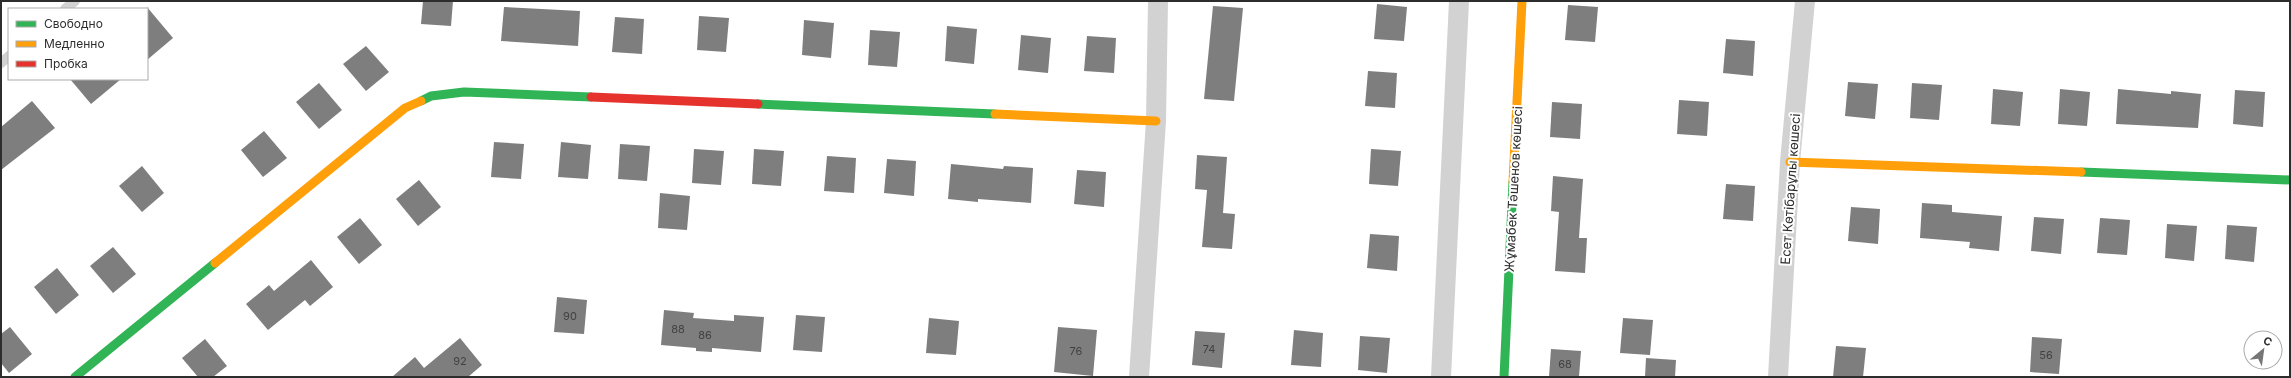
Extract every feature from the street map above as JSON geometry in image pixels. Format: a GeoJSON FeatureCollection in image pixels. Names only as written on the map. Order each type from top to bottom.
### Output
{"type":"FeatureCollection","features":[{"type":"Feature","properties":{"kind":"street"},"geometry":{"type":"LineString","coordinates":[[1139,377],[1156,121],[1158,1]]}},
{"type":"Feature","properties":{"kind":"street"},"geometry":{"type":"LineString","coordinates":[[1441,377],[1459,1]]}},
{"type":"Feature","properties":{"kind":"street","name":"Жұмабек Тәшенов көшесі"},"geometry":{"type":"LineString","coordinates":[[1504,377],[1522,1]]}},
{"type":"Feature","properties":{"kind":"street","name":"Есет Көтібарұлы көшесі"},"geometry":{"type":"LineString","coordinates":[[1778,377],[1790,162],[1805,1]]}},
{"type":"Feature","properties":{"kind":"street"},"geometry":{"type":"LineString","coordinates":[[75,377],[405,108],[431,96],[464,92],[1156,121]]}},
{"type":"Feature","properties":{"kind":"street"},"geometry":{"type":"LineString","coordinates":[[1790,162],[2290,180]]}},
{"type":"Feature","properties":{"kind":"lane"},"geometry":{"type":"LineString","coordinates":[[66,8],[74,1]]}},
{"type":"Feature","properties":{"kind":"building"},"geometry":{"type":"Polygon","coordinates":[[[423,1],[453,1],[451,26],[421,24],[423,1]]]}},
{"type":"Feature","properties":{"kind":"building"},"geometry":{"type":"Polygon","coordinates":[[[1377,4],[1407,7],[1404,41],[1374,39],[1377,4]]]}},
{"type":"Feature","properties":{"kind":"building"},"geometry":{"type":"Polygon","coordinates":[[[1568,5],[1598,7],[1595,42],[1565,40],[1568,5]]]}},
{"type":"Feature","properties":{"kind":"building"},"geometry":{"type":"Polygon","coordinates":[[[1213,6],[1243,8],[1234,101],[1204,99],[1213,6]]]}},
{"type":"Feature","properties":{"kind":"building"},"geometry":{"type":"Polygon","coordinates":[[[504,7],[580,11],[578,46],[501,41],[504,7]]]}},
{"type":"Feature","properties":{"kind":"building"},"geometry":{"type":"Polygon","coordinates":[[[148,8],[173,38],[148,59],[148,8]]]}},
{"type":"Feature","properties":{"kind":"building"},"geometry":{"type":"Polygon","coordinates":[[[699,16],[729,18],[726,52],[697,50],[699,16]]]}},
{"type":"Feature","properties":{"kind":"building"},"geometry":{"type":"Polygon","coordinates":[[[615,17],[644,19],[642,54],[612,52],[615,17]]]}},
{"type":"Feature","properties":{"kind":"building"},"geometry":{"type":"Polygon","coordinates":[[[804,20],[834,23],[831,58],[802,55],[804,20]]]}},
{"type":"Feature","properties":{"kind":"building"},"geometry":{"type":"Polygon","coordinates":[[[947,26],[977,29],[974,64],[945,61],[947,26]]]}},
{"type":"Feature","properties":{"kind":"building"},"geometry":{"type":"Polygon","coordinates":[[[870,30],[900,32],[897,67],[868,65],[870,30]]]}},
{"type":"Feature","properties":{"kind":"building"},"geometry":{"type":"Polygon","coordinates":[[[1021,35],[1051,38],[1048,73],[1018,70],[1021,35]]]}},
{"type":"Feature","properties":{"kind":"building"},"geometry":{"type":"Polygon","coordinates":[[[1087,36],[1116,38],[1114,73],[1084,71],[1087,36]]]}},
{"type":"Feature","properties":{"kind":"building"},"geometry":{"type":"Polygon","coordinates":[[[1726,39],[1755,41],[1753,76],[1723,73],[1726,39]]]}},
{"type":"Feature","properties":{"kind":"building"},"geometry":{"type":"Polygon","coordinates":[[[366,46],[389,72],[366,91],[343,64],[366,46]]]}},
{"type":"Feature","properties":{"kind":"building"},"geometry":{"type":"Polygon","coordinates":[[[1368,71],[1397,73],[1395,108],[1365,106],[1368,71]]]}},
{"type":"Feature","properties":{"kind":"building"},"geometry":{"type":"Polygon","coordinates":[[[71,80],[120,80],[91,104],[71,80]]]}},
{"type":"Feature","properties":{"kind":"building"},"geometry":{"type":"Polygon","coordinates":[[[1848,82],[1878,84],[1875,119],[1845,116],[1848,82]]]}},
{"type":"Feature","properties":{"kind":"building"},"geometry":{"type":"Polygon","coordinates":[[[319,83],[342,110],[319,129],[296,102],[319,83]]]}},
{"type":"Feature","properties":{"kind":"building"},"geometry":{"type":"Polygon","coordinates":[[[1912,83],[1942,85],[1939,120],[1910,118],[1912,83]]]}},
{"type":"Feature","properties":{"kind":"building"},"geometry":{"type":"Polygon","coordinates":[[[1993,89],[2023,92],[2020,126],[1991,124],[1993,89]]]}},
{"type":"Feature","properties":{"kind":"building"},"geometry":{"type":"Polygon","coordinates":[[[2060,89],[2090,92],[2087,126],[2058,124],[2060,89]]]}},
{"type":"Feature","properties":{"kind":"building"},"geometry":{"type":"Polygon","coordinates":[[[2118,89],[2171,94],[2171,91],[2201,94],[2198,128],[2116,124],[2118,89]]]}},
{"type":"Feature","properties":{"kind":"building"},"geometry":{"type":"Polygon","coordinates":[[[2235,90],[2265,92],[2263,127],[2233,124],[2235,90]]]}},
{"type":"Feature","properties":{"kind":"building"},"geometry":{"type":"Polygon","coordinates":[[[1679,100],[1709,102],[1707,136],[1677,134],[1679,100]]]}},
{"type":"Feature","properties":{"kind":"building"},"geometry":{"type":"Polygon","coordinates":[[[32,101],[55,128],[1,170],[1,127],[32,101]]]}},
{"type":"Feature","properties":{"kind":"building"},"geometry":{"type":"Polygon","coordinates":[[[1552,102],[1582,104],[1580,139],[1550,137],[1552,102]]]}},
{"type":"Feature","properties":{"kind":"building"},"geometry":{"type":"Polygon","coordinates":[[[264,131],[287,158],[263,177],[241,150],[264,131]]]}},
{"type":"Feature","properties":{"kind":"building"},"geometry":{"type":"Polygon","coordinates":[[[494,142],[524,144],[521,179],[491,177],[494,142]]]}},
{"type":"Feature","properties":{"kind":"building"},"geometry":{"type":"Polygon","coordinates":[[[561,142],[591,145],[588,179],[558,177],[561,142]]]}},
{"type":"Feature","properties":{"kind":"building"},"geometry":{"type":"Polygon","coordinates":[[[620,144],[650,146],[647,181],[618,179],[620,144]]]}},
{"type":"Feature","properties":{"kind":"building"},"geometry":{"type":"Polygon","coordinates":[[[694,149],[724,151],[721,185],[692,183],[694,149]]]}},
{"type":"Feature","properties":{"kind":"building"},"geometry":{"type":"Polygon","coordinates":[[[754,149],[784,151],[781,186],[752,184],[754,149]]]}},
{"type":"Feature","properties":{"kind":"building"},"geometry":{"type":"Polygon","coordinates":[[[1371,149],[1401,151],[1398,186],[1369,184],[1371,149]]]}},
{"type":"Feature","properties":{"kind":"building"},"geometry":{"type":"Polygon","coordinates":[[[1197,155],[1227,157],[1223,213],[1235,214],[1232,249],[1202,247],[1207,190],[1195,189],[1197,155]]]}},
{"type":"Feature","properties":{"kind":"building"},"geometry":{"type":"Polygon","coordinates":[[[827,156],[856,158],[854,193],[824,191],[827,156]]]}},
{"type":"Feature","properties":{"kind":"building"},"geometry":{"type":"Polygon","coordinates":[[[887,159],[916,161],[914,196],[884,193],[887,159]]]}},
{"type":"Feature","properties":{"kind":"building"},"geometry":{"type":"Polygon","coordinates":[[[951,164],[1003,169],[1004,166],[1033,168],[1031,203],[978,199],[978,202],[948,199],[951,164]]]}},
{"type":"Feature","properties":{"kind":"building"},"geometry":{"type":"Polygon","coordinates":[[[142,166],[164,193],[142,212],[119,186],[142,166]]]}},
{"type":"Feature","properties":{"kind":"building"},"geometry":{"type":"Polygon","coordinates":[[[1077,170],[1106,172],[1104,207],[1074,204],[1077,170]]]}},
{"type":"Feature","properties":{"kind":"building"},"geometry":{"type":"Polygon","coordinates":[[[1553,176],[1583,179],[1579,238],[1587,238],[1585,273],[1555,271],[1559,212],[1551,211],[1553,176]]]}},
{"type":"Feature","properties":{"kind":"building"},"geometry":{"type":"Polygon","coordinates":[[[419,180],[441,207],[418,226],[396,199],[419,180]]]}},
{"type":"Feature","properties":{"kind":"building"},"geometry":{"type":"Polygon","coordinates":[[[1726,184],[1755,186],[1753,221],[1723,219],[1726,184]]]}},
{"type":"Feature","properties":{"kind":"building"},"geometry":{"type":"Polygon","coordinates":[[[660,193],[690,196],[687,230],[658,228],[660,193]]]}},
{"type":"Feature","properties":{"kind":"building"},"geometry":{"type":"Polygon","coordinates":[[[1922,203],[1952,205],[1952,212],[2002,216],[1999,251],[1969,248],[1970,242],[1920,238],[1922,203]]]}},
{"type":"Feature","properties":{"kind":"building"},"geometry":{"type":"Polygon","coordinates":[[[1851,207],[1880,209],[1878,244],[1848,241],[1851,207]]]}},
{"type":"Feature","properties":{"kind":"building"},"geometry":{"type":"Polygon","coordinates":[[[2034,217],[2064,219],[2061,254],[2031,251],[2034,217]]]}},
{"type":"Feature","properties":{"kind":"building"},"geometry":{"type":"Polygon","coordinates":[[[360,218],[382,245],[359,264],[337,237],[360,218]]]}},
{"type":"Feature","properties":{"kind":"building"},"geometry":{"type":"Polygon","coordinates":[[[2100,218],[2130,220],[2127,255],[2097,253],[2100,218]]]}},
{"type":"Feature","properties":{"kind":"building"},"geometry":{"type":"Polygon","coordinates":[[[2167,224],[2197,226],[2194,261],[2165,258],[2167,224]]]}},
{"type":"Feature","properties":{"kind":"building"},"geometry":{"type":"Polygon","coordinates":[[[2227,225],[2257,227],[2254,262],[2225,259],[2227,225]]]}},
{"type":"Feature","properties":{"kind":"building"},"geometry":{"type":"Polygon","coordinates":[[[1370,234],[1399,236],[1397,271],[1367,268],[1370,234]]]}},
{"type":"Feature","properties":{"kind":"building"},"geometry":{"type":"Polygon","coordinates":[[[113,247],[136,274],[113,293],[90,266],[113,247]]]}},
{"type":"Feature","properties":{"kind":"building"},"geometry":{"type":"Polygon","coordinates":[[[311,260],[333,287],[310,306],[305,300],[268,330],[246,304],[269,285],[274,291],[311,260]]]}},
{"type":"Feature","properties":{"kind":"building"},"geometry":{"type":"Polygon","coordinates":[[[57,268],[79,295],[56,314],[34,287],[57,268]]]}},
{"type":"Feature","properties":{"kind":"building"},"geometry":{"type":"Polygon","coordinates":[[[557,297],[587,300],[584,334],[554,332],[557,297]]]}},
{"type":"Feature","properties":{"kind":"building"},"geometry":{"type":"Polygon","coordinates":[[[664,310],[694,313],[693,318],[734,321],[734,315],[764,317],[761,352],[712,348],[712,352],[696,351],[696,348],[661,345],[664,310]]]}},
{"type":"Feature","properties":{"kind":"building"},"geometry":{"type":"Polygon","coordinates":[[[796,315],[825,317],[822,352],[793,350],[796,315]]]}},
{"type":"Feature","properties":{"kind":"building"},"geometry":{"type":"Polygon","coordinates":[[[929,318],[959,321],[956,355],[926,353],[929,318]]]}},
{"type":"Feature","properties":{"kind":"building"},"geometry":{"type":"Polygon","coordinates":[[[1623,318],[1653,320],[1650,355],[1620,353],[1623,318]]]}},
{"type":"Feature","properties":{"kind":"building"},"geometry":{"type":"Polygon","coordinates":[[[10,327],[32,354],[9,373],[1,363],[1,334],[10,327]]]}},
{"type":"Feature","properties":{"kind":"building"},"geometry":{"type":"Polygon","coordinates":[[[1058,327],[1097,330],[1093,376],[1054,372],[1058,327]]]}},
{"type":"Feature","properties":{"kind":"building"},"geometry":{"type":"Polygon","coordinates":[[[1294,330],[1323,333],[1321,367],[1291,365],[1294,330]]]}},
{"type":"Feature","properties":{"kind":"building"},"geometry":{"type":"Polygon","coordinates":[[[1195,331],[1225,333],[1222,368],[1192,365],[1195,331]]]}},
{"type":"Feature","properties":{"kind":"building"},"geometry":{"type":"Polygon","coordinates":[[[1360,336],[1390,338],[1387,373],[1358,370],[1360,336]]]}},
{"type":"Feature","properties":{"kind":"building"},"geometry":{"type":"Polygon","coordinates":[[[2032,337],[2062,339],[2059,374],[2030,372],[2032,337]]]}},
{"type":"Feature","properties":{"kind":"building"},"geometry":{"type":"Polygon","coordinates":[[[460,338],[482,365],[468,377],[392,377],[415,357],[424,368],[460,338]]]}},
{"type":"Feature","properties":{"kind":"building"},"geometry":{"type":"Polygon","coordinates":[[[205,339],[227,366],[213,377],[198,377],[182,358],[205,339]]]}},
{"type":"Feature","properties":{"kind":"building"},"geometry":{"type":"Polygon","coordinates":[[[1836,346],[1866,348],[1863,377],[1833,377],[1836,346]]]}},
{"type":"Feature","properties":{"kind":"building"},"geometry":{"type":"Polygon","coordinates":[[[1551,349],[1581,351],[1579,377],[1549,377],[1551,349]]]}},
{"type":"Feature","properties":{"kind":"building"},"geometry":{"type":"Polygon","coordinates":[[[1646,358],[1676,360],[1675,377],[1645,377],[1646,358]]]}},
{"type":"Feature","properties":{"kind":"traffic: fast"},"geometry":{"type":"LineString","coordinates":[[421,101],[431,96],[464,92],[591,97]]}},
{"type":"Feature","properties":{"kind":"traffic: fast"},"geometry":{"type":"LineString","coordinates":[[758,104],[995,114]]}},
{"type":"Feature","properties":{"kind":"traffic: fast"},"geometry":{"type":"LineString","coordinates":[[2081,172],[2290,180]]}},
{"type":"Feature","properties":{"kind":"traffic: fast"},"geometry":{"type":"LineString","coordinates":[[1504,377],[1513,182]]}},
{"type":"Feature","properties":{"kind":"traffic: fast"},"geometry":{"type":"LineString","coordinates":[[75,377],[215,263]]}},
{"type":"Feature","properties":{"kind":"traffic: slow"},"geometry":{"type":"LineString","coordinates":[[1513,182],[1522,1]]}},
{"type":"Feature","properties":{"kind":"traffic: slow"},"geometry":{"type":"LineString","coordinates":[[215,263],[405,108],[421,101]]}},
{"type":"Feature","properties":{"kind":"traffic: slow"},"geometry":{"type":"LineString","coordinates":[[995,114],[1156,121]]}},
{"type":"Feature","properties":{"kind":"traffic: slow"},"geometry":{"type":"LineString","coordinates":[[1790,162],[2081,172]]}},
{"type":"Feature","properties":{"kind":"traffic: jam"},"geometry":{"type":"LineString","coordinates":[[591,97],[758,104]]}}]}
